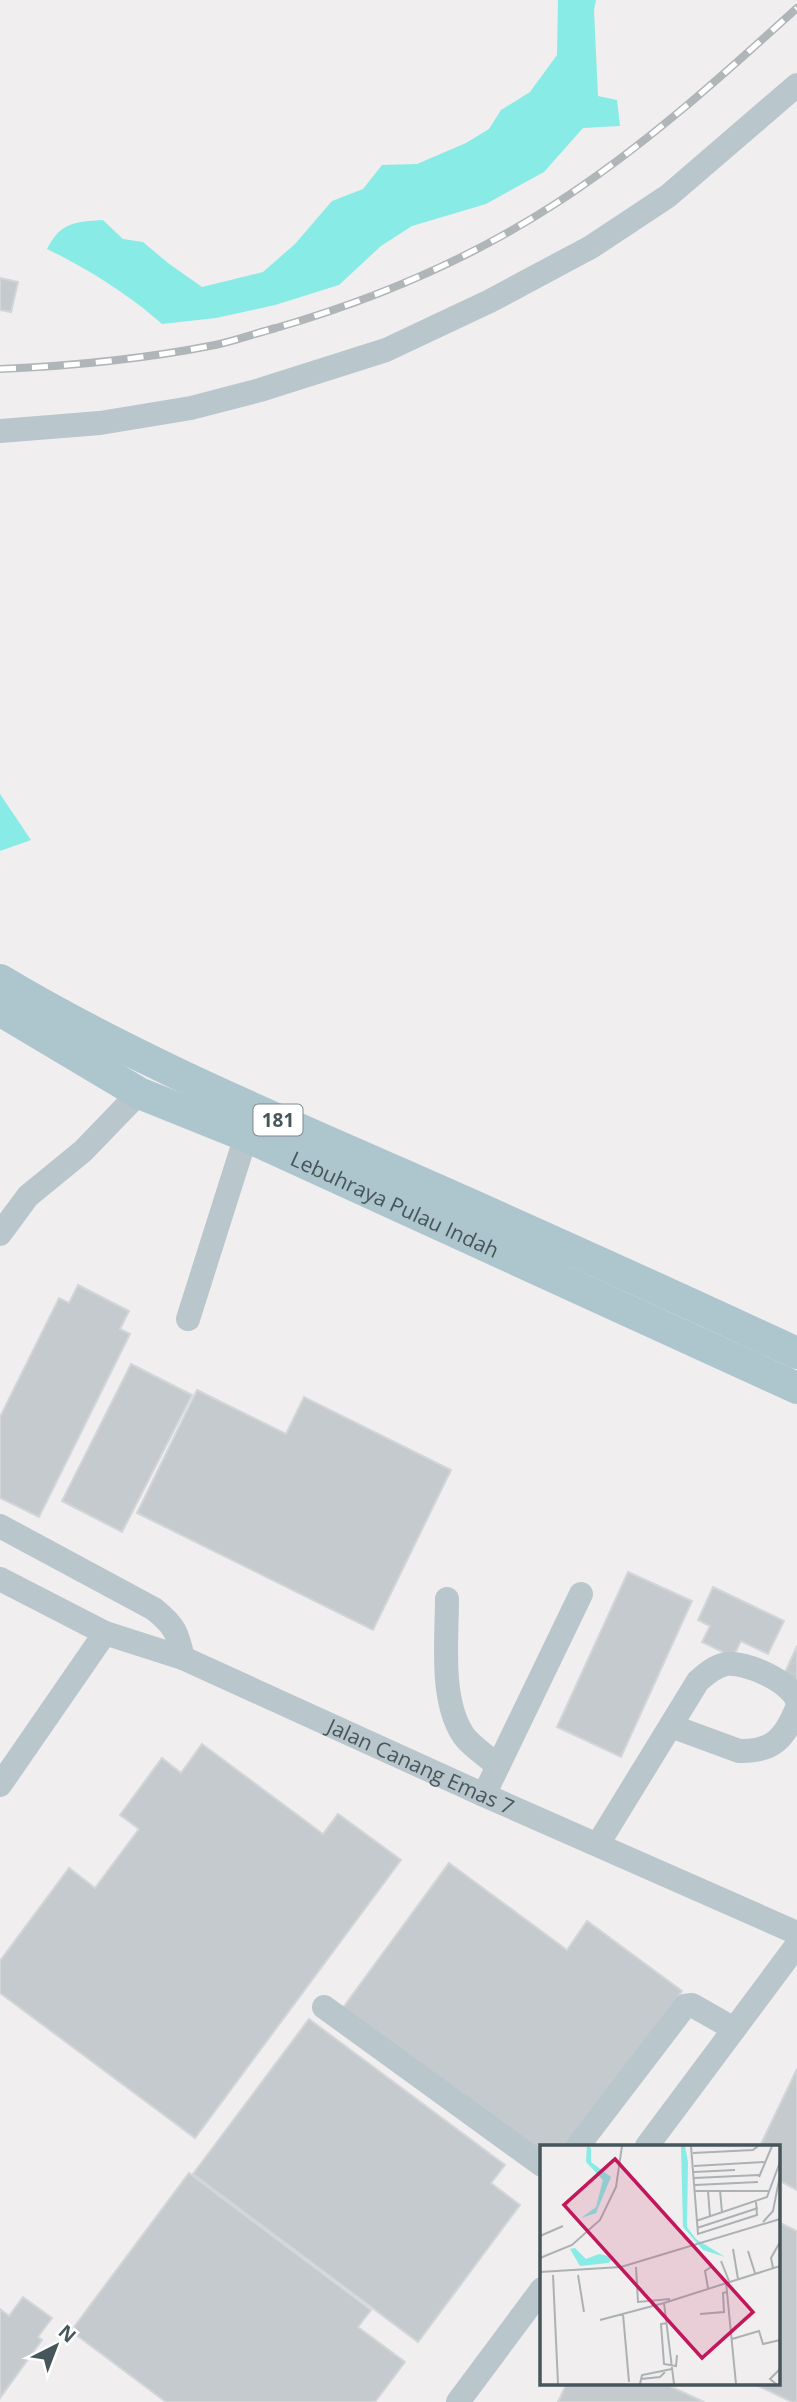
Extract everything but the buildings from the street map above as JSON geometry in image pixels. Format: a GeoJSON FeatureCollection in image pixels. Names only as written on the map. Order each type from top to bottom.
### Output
{"type":"FeatureCollection","features":[{"type":"Feature","properties":{"kind":"main road","name":"Lebuhraya Pulau Indah"},"geometry":{"type":"LineString","coordinates":[[0,980],[84,1027],[237,1102],[797,1353]]}},
{"type":"Feature","properties":{"kind":"main road","name":"Lebuhraya Pulau Indah"},"geometry":{"type":"LineString","coordinates":[[0,1010],[139,1093],[246,1136],[797,1388]]}},
{"type":"Feature","properties":{"kind":"street"},"geometry":{"type":"LineString","coordinates":[[0,431],[100,423],[191,408],[260,390],[386,350],[490,301],[590,247],[668,196],[797,85]]}},
{"type":"Feature","properties":{"kind":"street"},"geometry":{"type":"LineString","coordinates":[[0,1234],[28,1196],[83,1151],[139,1093]]}},
{"type":"Feature","properties":{"kind":"street"},"geometry":{"type":"LineString","coordinates":[[188,1319],[246,1136]]}},
{"type":"Feature","properties":{"kind":"street"},"geometry":{"type":"LineString","coordinates":[[0,1526],[154,1609],[171,1623],[177,1632],[183,1658]]}},
{"type":"Feature","properties":{"kind":"street","name":"Jalan Canang Emas 7"},"geometry":{"type":"LineString","coordinates":[[0,1579],[106,1633],[183,1658],[797,1933]]}},
{"type":"Feature","properties":{"kind":"street"},"geometry":{"type":"LineString","coordinates":[[484,1795],[581,1594]]}},
{"type":"Feature","properties":{"kind":"street"},"geometry":{"type":"LineString","coordinates":[[446,1599],[447,1678],[454,1713],[463,1735],[498,1766]]}},
{"type":"Feature","properties":{"kind":"street"},"geometry":{"type":"LineString","coordinates":[[0,1786],[106,1633]]}},
{"type":"Feature","properties":{"kind":"street"},"geometry":{"type":"LineString","coordinates":[[598,1844],[698,1681],[710,1670],[727,1664],[750,1666],[788,1687],[797,1701]]}},
{"type":"Feature","properties":{"kind":"street"},"geometry":{"type":"LineString","coordinates":[[671,1726],[739,1751],[751,1751],[771,1746],[779,1740],[797,1708]]}},
{"type":"Feature","properties":{"kind":"street"},"geometry":{"type":"LineString","coordinates":[[648,2145],[797,1945]]}},
{"type":"Feature","properties":{"kind":"street"},"geometry":{"type":"LineString","coordinates":[[580,2145],[685,2006],[692,2005],[734,2029]]}},
{"type":"Feature","properties":{"kind":"street"},"geometry":{"type":"LineString","coordinates":[[324,2007],[540,2164]]}},
{"type":"Feature","properties":{"kind":"street"},"geometry":{"type":"LineString","coordinates":[[458,2402],[540,2290]]}},
{"type":"Feature","properties":{"kind":"water"},"geometry":{"type":"Polygon","coordinates":[[[558,0],[596,0],[594,10],[598,96],[617,100],[620,126],[583,128],[544,172],[486,204],[412,226],[381,246],[339,285],[275,305],[216,318],[162,324],[107,283],[47,249],[63,228],[103,220],[123,239],[143,242],[202,287],[263,272],[295,244],[332,201],[363,189],[382,165],[417,164],[466,143],[489,129],[501,110],[530,92],[557,55],[558,0]]]}},
{"type":"Feature","properties":{"kind":"water"},"geometry":{"type":"Polygon","coordinates":[[[0,794],[31,840],[0,851],[0,794]]]}},
{"type":"Feature","properties":{"kind":"railway"},"geometry":{"type":"LineString","coordinates":[[0,369],[108,361],[215,345],[349,305],[420,276],[523,224],[619,160],[680,111],[797,8]]}}]}
